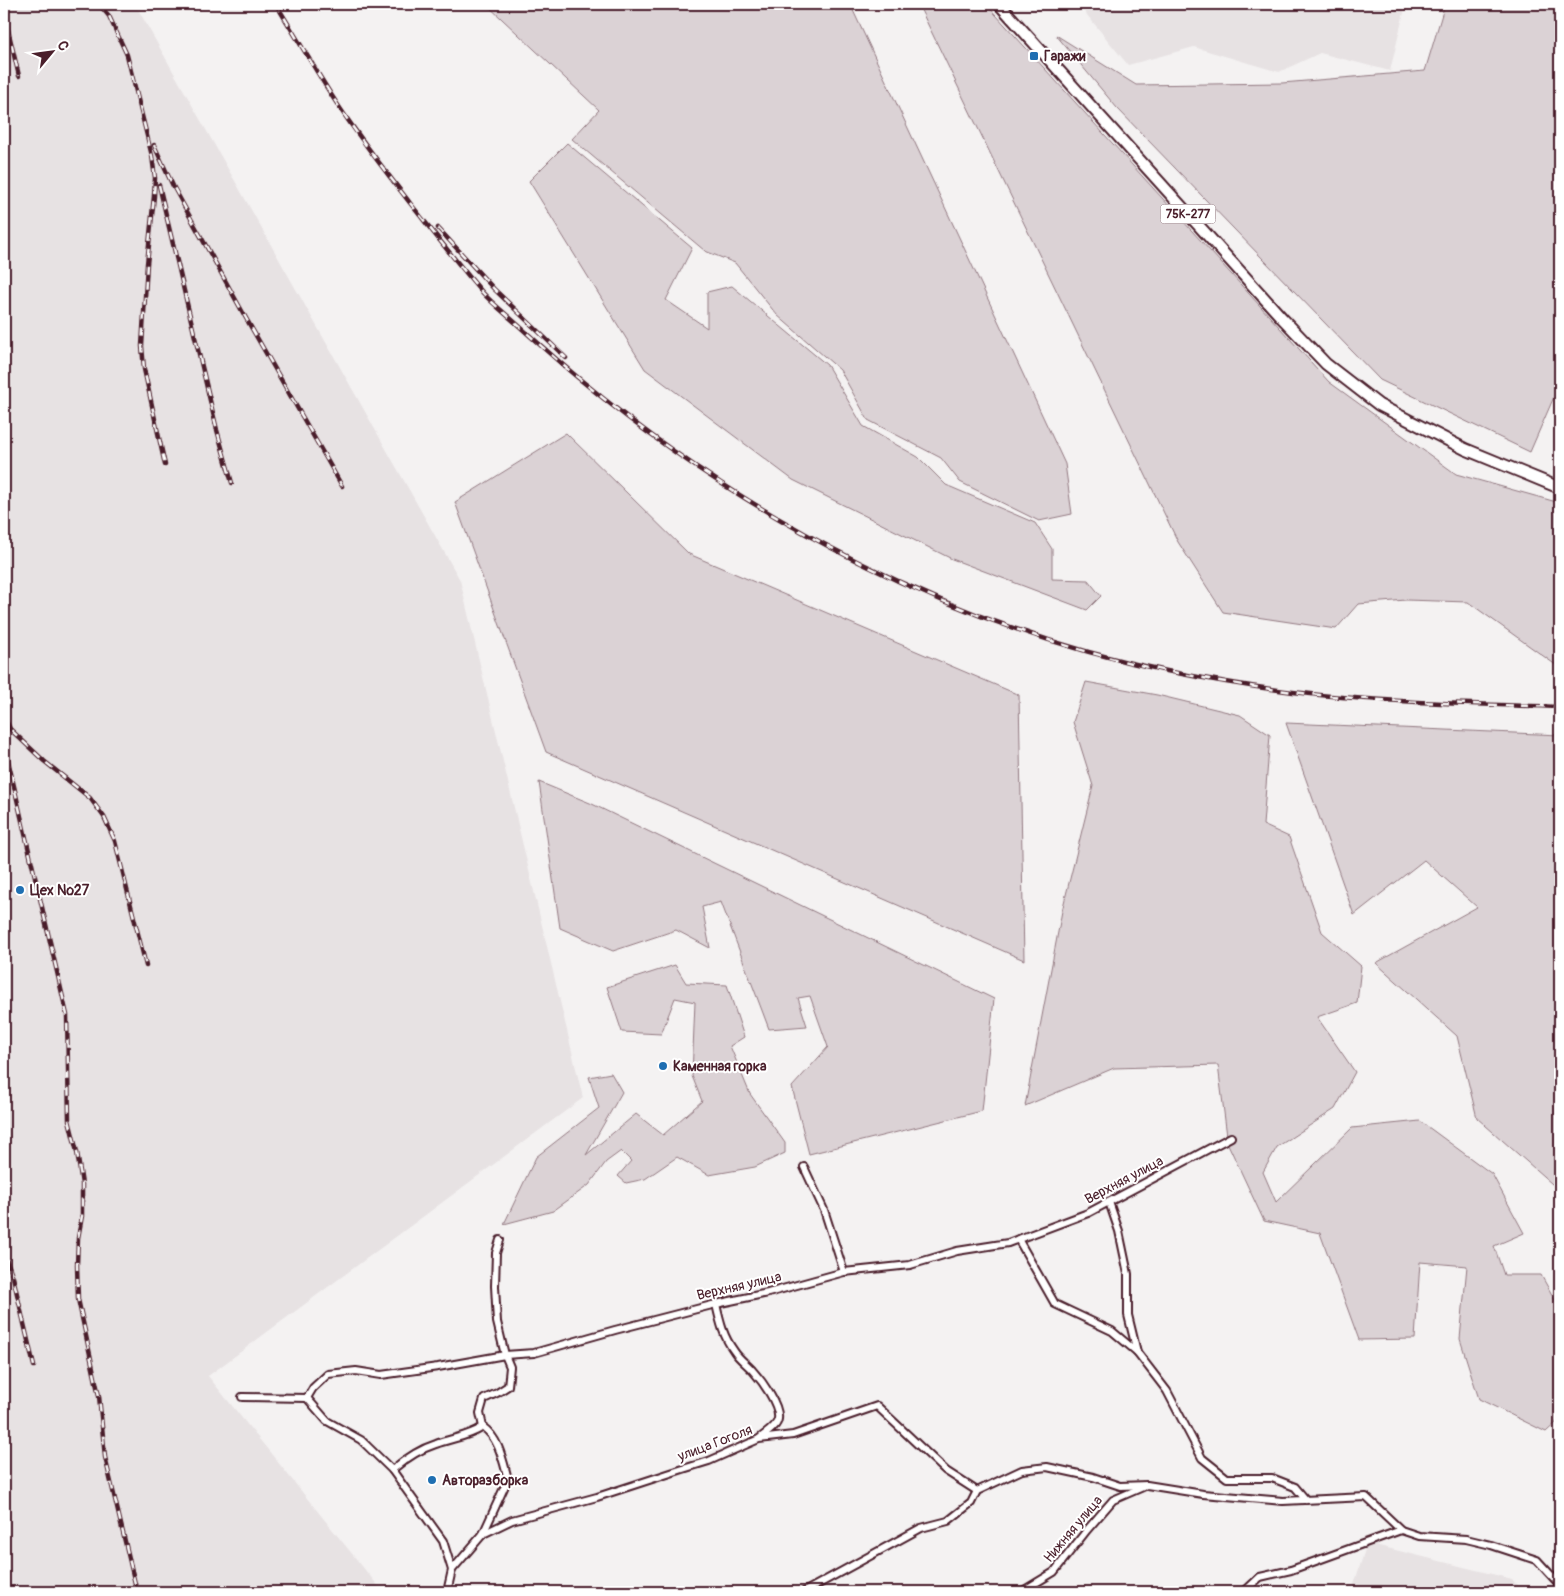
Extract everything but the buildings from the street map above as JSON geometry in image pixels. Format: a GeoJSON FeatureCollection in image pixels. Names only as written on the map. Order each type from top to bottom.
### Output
{"type":"FeatureCollection","features":[{"type":"Feature","properties":{"kind":"main road","name":"75К-277"},"geometry":{"type":"LineString","coordinates":[[999,4],[1282,318],[1326,364],[1379,405],[1465,449],[1560,488]]}},
{"type":"Feature","properties":{"kind":"street","name":"Верхняя улица"},"geometry":{"type":"LineString","coordinates":[[307,1398],[313,1388],[328,1374],[356,1371],[381,1375],[505,1355],[534,1353],[615,1330],[716,1304],[768,1293],[844,1272],[910,1265],[957,1251],[1008,1243],[1088,1213],[1231,1137]]}},
{"type":"Feature","properties":{"kind":"street"},"geometry":{"type":"LineString","coordinates":[[804,1167],[824,1210],[844,1272]]}},
{"type":"Feature","properties":{"kind":"street"},"geometry":{"type":"LineString","coordinates":[[1109,1202],[1119,1231],[1128,1274],[1128,1315],[1137,1352]]}},
{"type":"Feature","properties":{"kind":"street"},"geometry":{"type":"LineString","coordinates":[[1018,1239],[1055,1304],[1112,1331],[1137,1352],[1167,1391],[1202,1458],[1227,1478],[1272,1478],[1295,1487],[1306,1500]]}},
{"type":"Feature","properties":{"kind":"street"},"geometry":{"type":"LineString","coordinates":[[483,1534],[508,1479],[497,1443],[490,1432],[483,1427],[480,1413],[484,1399],[497,1394],[508,1386],[510,1367],[497,1322],[495,1286],[496,1253],[500,1240]]}},
{"type":"Feature","properties":{"kind":"street"},"geometry":{"type":"LineString","coordinates":[[716,1304],[721,1330],[735,1352],[753,1370],[770,1394],[777,1408],[778,1420],[773,1428],[759,1439]]}},
{"type":"Feature","properties":{"kind":"street"},"geometry":{"type":"LineString","coordinates":[[242,1397],[307,1398],[327,1421],[361,1440],[392,1470],[444,1541],[452,1570],[447,1592]]}},
{"type":"Feature","properties":{"kind":"street","name":"улица Гоголя"},"geometry":{"type":"LineString","coordinates":[[452,1570],[483,1534],[512,1520],[597,1497],[709,1460],[759,1439],[793,1435],[877,1406],[946,1471],[977,1491]]}},
{"type":"Feature","properties":{"kind":"street"},"geometry":{"type":"LineString","coordinates":[[392,1470],[420,1450],[436,1443],[474,1433],[483,1427]]}},
{"type":"Feature","properties":{"kind":"street"},"geometry":{"type":"LineString","coordinates":[[804,1592],[921,1528],[948,1521],[971,1504],[977,1491],[1022,1470],[1047,1467],[1093,1477],[1120,1486],[1146,1485],[1203,1494],[1283,1500],[1366,1497],[1401,1530],[1419,1536],[1466,1539],[1537,1560],[1560,1585]]}},
{"type":"Feature","properties":{"kind":"street","name":"Нижняя улица"},"geometry":{"type":"LineString","coordinates":[[1020,1592],[1054,1572],[1113,1500],[1146,1485]]}},
{"type":"Feature","properties":{"kind":"street"},"geometry":{"type":"LineString","coordinates":[[1244,1592],[1260,1577],[1291,1570],[1401,1530]]}},
{"type":"Feature","properties":{"kind":"shaded area"},"geometry":{"type":"Polygon","coordinates":[[[4,4],[135,4],[460,580],[583,1098],[208,1376],[383,1592],[4,1592],[4,4]]]}},
{"type":"Feature","properties":{"kind":"shaded area"},"geometry":{"type":"Polygon","coordinates":[[[486,4],[850,4],[1065,464],[1072,514],[1039,521],[960,482],[941,458],[868,420],[840,370],[777,315],[735,263],[705,251],[572,139],[599,110],[486,4]]]}},
{"type":"Feature","properties":{"kind":"shaded area"},"geometry":{"type":"Polygon","coordinates":[[[918,4],[986,4],[1329,382],[1456,474],[1560,503],[1560,668],[1468,602],[1406,600],[1358,604],[1336,629],[1223,612],[1178,542],[918,4]]]}},
{"type":"Feature","properties":{"kind":"shaded area"},"geometry":{"type":"Polygon","coordinates":[[[1078,4],[1406,4],[1390,71],[1320,53],[1279,72],[1194,47],[1128,65],[1078,4]]]}},
{"type":"Feature","properties":{"kind":"shaded area"},"geometry":{"type":"Polygon","coordinates":[[[1445,4],[1560,4],[1560,383],[1530,452],[1380,380],[1117,108],[1056,35],[1136,85],[1282,83],[1425,71],[1445,4]]]}},
{"type":"Feature","properties":{"kind":"shaded area"},"geometry":{"type":"Polygon","coordinates":[[[567,143],[692,248],[666,300],[707,328],[707,292],[732,286],[827,365],[863,426],[918,457],[946,485],[1035,523],[1052,549],[1052,579],[1088,580],[1101,596],[1087,610],[952,559],[793,480],[645,369],[529,181],[567,143]]]}},
{"type":"Feature","properties":{"kind":"shaded area"},"geometry":{"type":"Polygon","coordinates":[[[566,433],[689,554],[1019,695],[1024,960],[546,752],[455,502],[566,433]]]}},
{"type":"Feature","properties":{"kind":"shaded area"},"geometry":{"type":"Polygon","coordinates":[[[1086,682],[1157,695],[1240,715],[1270,735],[1263,825],[1289,837],[1322,932],[1361,966],[1357,1003],[1317,1017],[1355,1072],[1335,1109],[1277,1147],[1263,1172],[1276,1202],[1352,1128],[1420,1121],[1492,1174],[1524,1233],[1494,1246],[1504,1275],[1541,1275],[1560,1309],[1560,1419],[1546,1432],[1479,1399],[1460,1339],[1467,1266],[1420,1262],[1415,1339],[1359,1340],[1320,1233],[1264,1221],[1228,1144],[1218,1065],[1114,1068],[1025,1106],[1062,911],[1093,786],[1073,722],[1086,682]]]}},
{"type":"Feature","properties":{"kind":"shaded area"},"geometry":{"type":"Polygon","coordinates":[[[1286,723],[1560,735],[1560,1191],[1477,1118],[1457,1036],[1376,963],[1477,907],[1424,860],[1354,915],[1286,723]]]}},
{"type":"Feature","properties":{"kind":"shaded area"},"geometry":{"type":"Polygon","coordinates":[[[539,782],[590,803],[994,999],[982,1111],[809,1154],[792,1087],[828,1047],[810,996],[798,998],[807,1026],[769,1029],[721,902],[702,907],[710,948],[676,930],[613,951],[560,928],[539,782]]]}},
{"type":"Feature","properties":{"kind":"shaded area"},"geometry":{"type":"Polygon","coordinates":[[[675,965],[686,983],[727,985],[744,1037],[730,1046],[750,1094],[785,1143],[785,1153],[755,1167],[709,1175],[677,1157],[645,1179],[626,1183],[618,1176],[631,1161],[621,1151],[606,1162],[589,1185],[553,1211],[504,1224],[536,1157],[599,1108],[589,1077],[611,1073],[622,1092],[586,1155],[636,1114],[663,1135],[702,1101],[692,1076],[695,1002],[675,998],[661,1034],[622,1032],[607,987],[675,965]]]}},
{"type":"Feature","properties":{"kind":"shaded area"},"geometry":{"type":"Polygon","coordinates":[[[1367,1543],[1512,1579],[1522,1592],[1347,1592],[1353,1588],[1367,1543]]]}},
{"type":"Feature","properties":{"kind":"railway"},"geometry":{"type":"LineString","coordinates":[[99,4],[109,16],[127,55],[152,156],[155,178],[142,346],[144,369],[165,465]]}},
{"type":"Feature","properties":{"kind":"railway"},"geometry":{"type":"LineString","coordinates":[[276,4],[332,96],[360,137],[410,203],[487,297],[574,374],[646,431],[713,478],[784,522],[857,561],[933,596],[1010,627],[1088,652],[1167,671],[1282,691],[1350,698],[1560,707]]}},
{"type":"Feature","properties":{"kind":"railway"},"geometry":{"type":"LineString","coordinates":[[4,13],[19,76]]}},
{"type":"Feature","properties":{"kind":"railway"},"geometry":{"type":"LineString","coordinates":[[154,145],[173,186],[342,486]]}},
{"type":"Feature","properties":{"kind":"railway"},"geometry":{"type":"LineString","coordinates":[[159,185],[217,430],[232,483]]}},
{"type":"Feature","properties":{"kind":"railway"},"geometry":{"type":"LineString","coordinates":[[438,228],[494,289],[566,358]]}},
{"type":"Feature","properties":{"kind":"railway"},"geometry":{"type":"LineString","coordinates":[[4,716],[10,729],[44,761],[90,798],[104,817],[115,841],[146,966]]}},
{"type":"Feature","properties":{"kind":"railway"},"geometry":{"type":"LineString","coordinates":[[4,743],[67,1015],[69,1120],[82,1184],[82,1216],[78,1238],[77,1265],[78,1299],[99,1396],[105,1457],[137,1592]]}},
{"type":"Feature","properties":{"kind":"railway"},"geometry":{"type":"LineString","coordinates":[[4,1253],[13,1277],[34,1366]]}},
{"type":"Feature","properties":{"kind":"place","name":"Гаражи"},"geometry":{"type":"Point","coordinates":[1034,56]}},
{"type":"Feature","properties":{"kind":"place","name":"Цех №27"},"geometry":{"type":"Point","coordinates":[20,890]}},
{"type":"Feature","properties":{"kind":"place","name":"Каменная горка"},"geometry":{"type":"Point","coordinates":[663,1066]}},
{"type":"Feature","properties":{"kind":"place","name":"Авторазборка"},"geometry":{"type":"Point","coordinates":[432,1480]}}]}
